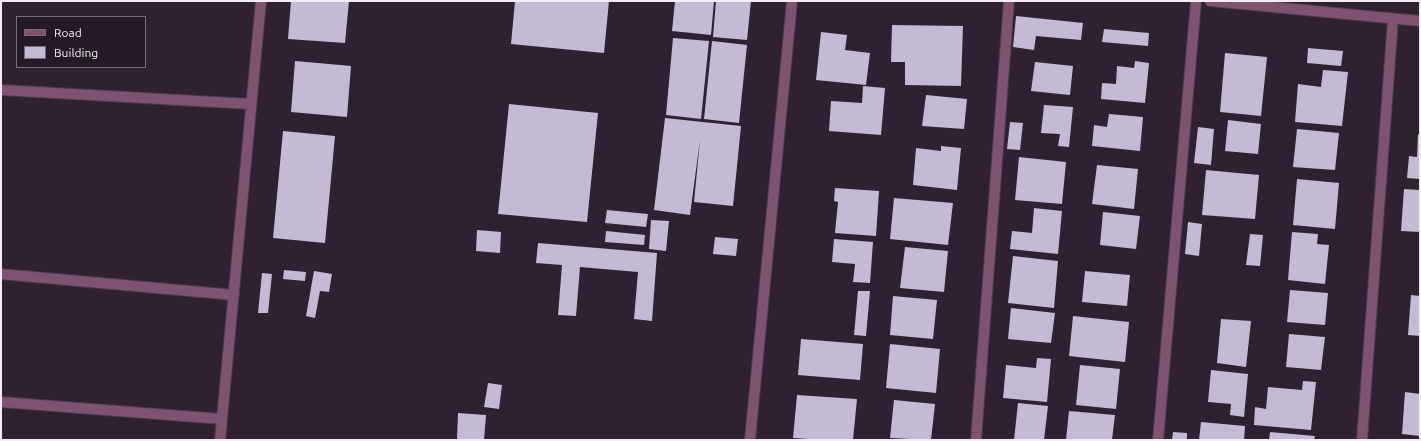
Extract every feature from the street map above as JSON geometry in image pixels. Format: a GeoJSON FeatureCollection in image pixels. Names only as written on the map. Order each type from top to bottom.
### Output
{"type":"FeatureCollection","features":[{"type":"Feature","properties":{"kind":"street"},"geometry":{"type":"LineString","coordinates":[[220,440],[261,1]]}},
{"type":"Feature","properties":{"kind":"street"},"geometry":{"type":"LineString","coordinates":[[750,440],[792,1]]}},
{"type":"Feature","properties":{"kind":"street"},"geometry":{"type":"LineString","coordinates":[[976,440],[1010,1]]}},
{"type":"Feature","properties":{"kind":"street"},"geometry":{"type":"LineString","coordinates":[[1158,440],[1196,1]]}},
{"type":"Feature","properties":{"kind":"street"},"geometry":{"type":"LineString","coordinates":[[1210,1],[1420,21]]}},
{"type":"Feature","properties":{"kind":"street"},"geometry":{"type":"LineString","coordinates":[[1362,440],[1393,19]]}},
{"type":"Feature","properties":{"kind":"street"},"geometry":{"type":"LineString","coordinates":[[1,90],[252,104]]}},
{"type":"Feature","properties":{"kind":"street"},"geometry":{"type":"LineString","coordinates":[[1,274],[234,295]]}},
{"type":"Feature","properties":{"kind":"street"},"geometry":{"type":"LineString","coordinates":[[1,402],[222,419]]}},
{"type":"Feature","properties":{"kind":"building"},"geometry":{"type":"Polygon","coordinates":[[[291,1],[349,1],[345,43],[288,39],[291,1]]]}},
{"type":"Feature","properties":{"kind":"building"},"geometry":{"type":"Polygon","coordinates":[[[515,1],[609,1],[604,53],[511,44],[515,1]]]}},
{"type":"Feature","properties":{"kind":"building"},"geometry":{"type":"Polygon","coordinates":[[[675,1],[714,1],[711,35],[672,31],[675,1]]]}},
{"type":"Feature","properties":{"kind":"building"},"geometry":{"type":"Polygon","coordinates":[[[716,1],[751,1],[747,40],[713,37],[716,1]]]}},
{"type":"Feature","properties":{"kind":"building"},"geometry":{"type":"Polygon","coordinates":[[[1016,16],[1083,23],[1081,40],[1036,36],[1034,50],[1013,47],[1016,16]]]}},
{"type":"Feature","properties":{"kind":"building"},"geometry":{"type":"Polygon","coordinates":[[[892,25],[963,26],[961,86],[905,85],[905,62],[891,62],[892,25]]]}},
{"type":"Feature","properties":{"kind":"building"},"geometry":{"type":"Polygon","coordinates":[[[1104,29],[1149,33],[1148,46],[1102,42],[1104,29]]]}},
{"type":"Feature","properties":{"kind":"building"},"geometry":{"type":"Polygon","coordinates":[[[821,32],[847,35],[845,50],[870,53],[866,85],[816,80],[821,32]]]}},
{"type":"Feature","properties":{"kind":"building"},"geometry":{"type":"Polygon","coordinates":[[[673,38],[709,41],[701,119],[666,115],[673,38]]]}},
{"type":"Feature","properties":{"kind":"building"},"geometry":{"type":"Polygon","coordinates":[[[712,41],[747,45],[739,123],[704,119],[712,41]]]}},
{"type":"Feature","properties":{"kind":"building"},"geometry":{"type":"Polygon","coordinates":[[[1308,48],[1343,51],[1341,66],[1307,63],[1308,48]]]}},
{"type":"Feature","properties":{"kind":"building"},"geometry":{"type":"Polygon","coordinates":[[[1225,53],[1267,57],[1261,116],[1220,112],[1225,53]]]}},
{"type":"Feature","properties":{"kind":"building"},"geometry":{"type":"Polygon","coordinates":[[[295,61],[351,66],[347,117],[291,112],[295,61]]]}},
{"type":"Feature","properties":{"kind":"building"},"geometry":{"type":"Polygon","coordinates":[[[1135,61],[1149,63],[1145,103],[1101,99],[1102,83],[1116,84],[1117,66],[1134,68],[1135,61]]]}},
{"type":"Feature","properties":{"kind":"building"},"geometry":{"type":"Polygon","coordinates":[[[1035,62],[1073,66],[1070,95],[1031,91],[1035,62]]]}},
{"type":"Feature","properties":{"kind":"building"},"geometry":{"type":"Polygon","coordinates":[[[1323,70],[1348,72],[1342,126],[1295,122],[1298,84],[1321,87],[1323,70]]]}},
{"type":"Feature","properties":{"kind":"building"},"geometry":{"type":"Polygon","coordinates":[[[863,86],[885,88],[881,135],[829,131],[831,101],[862,103],[863,86]]]}},
{"type":"Feature","properties":{"kind":"building"},"geometry":{"type":"Polygon","coordinates":[[[926,95],[967,99],[964,129],[922,126],[926,95]]]}},
{"type":"Feature","properties":{"kind":"building"},"geometry":{"type":"Polygon","coordinates":[[[509,104],[598,113],[587,222],[498,214],[509,104]]]}},
{"type":"Feature","properties":{"kind":"building"},"geometry":{"type":"Polygon","coordinates":[[[1044,105],[1073,107],[1069,147],[1058,146],[1060,134],[1041,133],[1044,105]]]}},
{"type":"Feature","properties":{"kind":"building"},"geometry":{"type":"Polygon","coordinates":[[[1109,114],[1143,117],[1140,151],[1092,146],[1094,125],[1107,127],[1109,114]]]}},
{"type":"Feature","properties":{"kind":"building"},"geometry":{"type":"Polygon","coordinates":[[[665,118],[741,126],[733,206],[694,202],[700,140],[690,215],[654,210],[665,118]]]}},
{"type":"Feature","properties":{"kind":"building"},"geometry":{"type":"Polygon","coordinates":[[[1228,120],[1261,124],[1258,154],[1225,151],[1228,120]]]}},
{"type":"Feature","properties":{"kind":"building"},"geometry":{"type":"Polygon","coordinates":[[[1010,122],[1023,123],[1020,150],[1007,149],[1010,122]]]}},
{"type":"Feature","properties":{"kind":"building"},"geometry":{"type":"Polygon","coordinates":[[[1198,127],[1214,129],[1211,165],[1194,163],[1198,127]]]}},
{"type":"Feature","properties":{"kind":"building"},"geometry":{"type":"Polygon","coordinates":[[[1297,129],[1339,133],[1335,170],[1293,167],[1297,129]]]}},
{"type":"Feature","properties":{"kind":"building"},"geometry":{"type":"Polygon","coordinates":[[[283,131],[335,136],[325,243],[273,238],[283,131]]]}},
{"type":"Feature","properties":{"kind":"building"},"geometry":{"type":"Polygon","coordinates":[[[1418,134],[1420,135],[1420,179],[1407,178],[1409,156],[1417,157],[1418,134]]]}},
{"type":"Feature","properties":{"kind":"building"},"geometry":{"type":"Polygon","coordinates":[[[941,146],[961,148],[957,190],[913,185],[916,148],[941,151],[941,146]]]}},
{"type":"Feature","properties":{"kind":"building"},"geometry":{"type":"Polygon","coordinates":[[[1019,157],[1066,162],[1062,204],[1015,200],[1019,157]]]}},
{"type":"Feature","properties":{"kind":"building"},"geometry":{"type":"Polygon","coordinates":[[[1097,165],[1138,169],[1134,209],[1092,204],[1097,165]]]}},
{"type":"Feature","properties":{"kind":"building"},"geometry":{"type":"Polygon","coordinates":[[[1206,170],[1259,175],[1255,219],[1202,215],[1206,170]]]}},
{"type":"Feature","properties":{"kind":"building"},"geometry":{"type":"Polygon","coordinates":[[[1297,179],[1339,183],[1335,229],[1293,225],[1297,179]]]}},
{"type":"Feature","properties":{"kind":"building"},"geometry":{"type":"Polygon","coordinates":[[[835,188],[879,191],[876,236],[835,233],[838,202],[834,201],[835,188]]]}},
{"type":"Feature","properties":{"kind":"building"},"geometry":{"type":"Polygon","coordinates":[[[1404,189],[1420,190],[1420,232],[1401,231],[1404,189]]]}},
{"type":"Feature","properties":{"kind":"building"},"geometry":{"type":"Polygon","coordinates":[[[894,198],[953,203],[948,245],[890,239],[894,198]]]}},
{"type":"Feature","properties":{"kind":"building"},"geometry":{"type":"Polygon","coordinates":[[[1034,208],[1062,211],[1058,254],[1010,249],[1012,231],[1032,233],[1034,208]]]}},
{"type":"Feature","properties":{"kind":"building"},"geometry":{"type":"Polygon","coordinates":[[[607,210],[648,214],[646,227],[605,223],[607,210]]]}},
{"type":"Feature","properties":{"kind":"building"},"geometry":{"type":"Polygon","coordinates":[[[1103,212],[1140,216],[1136,249],[1100,245],[1103,212]]]}},
{"type":"Feature","properties":{"kind":"building"},"geometry":{"type":"Polygon","coordinates":[[[651,220],[669,221],[666,251],[649,249],[651,220]]]}},
{"type":"Feature","properties":{"kind":"building"},"geometry":{"type":"Polygon","coordinates":[[[1188,222],[1202,224],[1199,256],[1185,254],[1188,222]]]}},
{"type":"Feature","properties":{"kind":"building"},"geometry":{"type":"Polygon","coordinates":[[[477,230],[501,232],[500,253],[476,251],[477,230]]]}},
{"type":"Feature","properties":{"kind":"building"},"geometry":{"type":"Polygon","coordinates":[[[606,231],[645,235],[644,245],[605,242],[606,231]]]}},
{"type":"Feature","properties":{"kind":"building"},"geometry":{"type":"Polygon","coordinates":[[[1292,232],[1318,234],[1317,244],[1329,245],[1325,284],[1288,280],[1292,232]]]}},
{"type":"Feature","properties":{"kind":"building"},"geometry":{"type":"Polygon","coordinates":[[[1250,234],[1263,235],[1260,266],[1246,265],[1250,234]]]}},
{"type":"Feature","properties":{"kind":"building"},"geometry":{"type":"Polygon","coordinates":[[[715,237],[738,239],[736,256],[713,254],[715,237]]]}},
{"type":"Feature","properties":{"kind":"building"},"geometry":{"type":"Polygon","coordinates":[[[834,239],[873,242],[870,283],[853,282],[855,264],[832,262],[834,239]]]}},
{"type":"Feature","properties":{"kind":"building"},"geometry":{"type":"Polygon","coordinates":[[[538,243],[657,253],[652,321],[634,319],[638,272],[580,267],[576,316],[558,315],[562,265],[536,263],[538,243]]]}},
{"type":"Feature","properties":{"kind":"building"},"geometry":{"type":"Polygon","coordinates":[[[905,247],[948,251],[944,292],[900,288],[905,247]]]}},
{"type":"Feature","properties":{"kind":"building"},"geometry":{"type":"Polygon","coordinates":[[[1013,256],[1058,261],[1054,308],[1008,303],[1013,256]]]}},
{"type":"Feature","properties":{"kind":"building"},"geometry":{"type":"Polygon","coordinates":[[[284,270],[306,272],[305,281],[283,279],[284,270]]]}},
{"type":"Feature","properties":{"kind":"building"},"geometry":{"type":"Polygon","coordinates":[[[314,271],[332,274],[329,292],[320,291],[315,318],[306,316],[314,271]]]}},
{"type":"Feature","properties":{"kind":"building"},"geometry":{"type":"Polygon","coordinates":[[[1085,271],[1130,275],[1127,306],[1082,302],[1085,271]]]}},
{"type":"Feature","properties":{"kind":"building"},"geometry":{"type":"Polygon","coordinates":[[[262,273],[272,274],[268,313],[258,313],[262,273]]]}},
{"type":"Feature","properties":{"kind":"building"},"geometry":{"type":"Polygon","coordinates":[[[1290,290],[1328,293],[1325,325],[1287,322],[1290,290]]]}},
{"type":"Feature","properties":{"kind":"building"},"geometry":{"type":"Polygon","coordinates":[[[858,291],[870,291],[866,336],[854,335],[858,291]]]}},
{"type":"Feature","properties":{"kind":"building"},"geometry":{"type":"Polygon","coordinates":[[[1411,295],[1420,296],[1420,336],[1408,335],[1411,295]]]}},
{"type":"Feature","properties":{"kind":"building"},"geometry":{"type":"Polygon","coordinates":[[[893,296],[937,300],[933,339],[890,335],[893,296]]]}},
{"type":"Feature","properties":{"kind":"building"},"geometry":{"type":"Polygon","coordinates":[[[1011,308],[1055,313],[1051,343],[1008,339],[1011,308]]]}},
{"type":"Feature","properties":{"kind":"building"},"geometry":{"type":"Polygon","coordinates":[[[1073,316],[1129,322],[1125,362],[1069,356],[1073,316]]]}},
{"type":"Feature","properties":{"kind":"building"},"geometry":{"type":"Polygon","coordinates":[[[1221,319],[1251,321],[1246,367],[1217,363],[1221,319]]]}},
{"type":"Feature","properties":{"kind":"building"},"geometry":{"type":"Polygon","coordinates":[[[1289,334],[1325,337],[1321,370],[1286,367],[1289,334]]]}},
{"type":"Feature","properties":{"kind":"building"},"geometry":{"type":"Polygon","coordinates":[[[801,339],[863,344],[860,380],[798,375],[801,339]]]}},
{"type":"Feature","properties":{"kind":"building"},"geometry":{"type":"Polygon","coordinates":[[[890,344],[940,349],[936,393],[886,388],[890,344]]]}},
{"type":"Feature","properties":{"kind":"building"},"geometry":{"type":"Polygon","coordinates":[[[1037,358],[1051,359],[1047,402],[1003,398],[1006,365],[1036,368],[1037,358]]]}},
{"type":"Feature","properties":{"kind":"building"},"geometry":{"type":"Polygon","coordinates":[[[1080,365],[1120,369],[1116,409],[1076,405],[1080,365]]]}},
{"type":"Feature","properties":{"kind":"building"},"geometry":{"type":"Polygon","coordinates":[[[1211,370],[1248,374],[1244,417],[1230,415],[1231,404],[1208,402],[1211,370]]]}},
{"type":"Feature","properties":{"kind":"building"},"geometry":{"type":"Polygon","coordinates":[[[1303,381],[1316,382],[1311,430],[1254,425],[1255,407],[1266,409],[1268,387],[1302,390],[1303,381]]]}},
{"type":"Feature","properties":{"kind":"building"},"geometry":{"type":"Polygon","coordinates":[[[488,383],[502,385],[499,409],[484,407],[488,383]]]}},
{"type":"Feature","properties":{"kind":"building"},"geometry":{"type":"Polygon","coordinates":[[[1405,392],[1420,394],[1420,436],[1402,434],[1405,392]]]}},
{"type":"Feature","properties":{"kind":"building"},"geometry":{"type":"Polygon","coordinates":[[[797,395],[857,399],[853,440],[793,438],[797,395]]]}},
{"type":"Feature","properties":{"kind":"building"},"geometry":{"type":"Polygon","coordinates":[[[894,400],[935,404],[931,440],[890,438],[894,400]]]}},
{"type":"Feature","properties":{"kind":"building"},"geometry":{"type":"Polygon","coordinates":[[[1018,403],[1048,406],[1044,440],[1014,440],[1018,403]]]}},
{"type":"Feature","properties":{"kind":"building"},"geometry":{"type":"Polygon","coordinates":[[[1069,411],[1115,415],[1112,440],[1066,440],[1069,411]]]}},
{"type":"Feature","properties":{"kind":"building"},"geometry":{"type":"Polygon","coordinates":[[[458,413],[486,415],[484,440],[457,439],[458,413]]]}},
{"type":"Feature","properties":{"kind":"building"},"geometry":{"type":"Polygon","coordinates":[[[1201,422],[1245,426],[1244,440],[1199,440],[1201,422]]]}},
{"type":"Feature","properties":{"kind":"building"},"geometry":{"type":"Polygon","coordinates":[[[1173,432],[1187,433],[1187,440],[1172,440],[1173,432]]]}},
{"type":"Feature","properties":{"kind":"building"},"geometry":{"type":"Polygon","coordinates":[[[1270,432],[1315,436],[1314,440],[1269,440],[1270,432]]]}}]}
